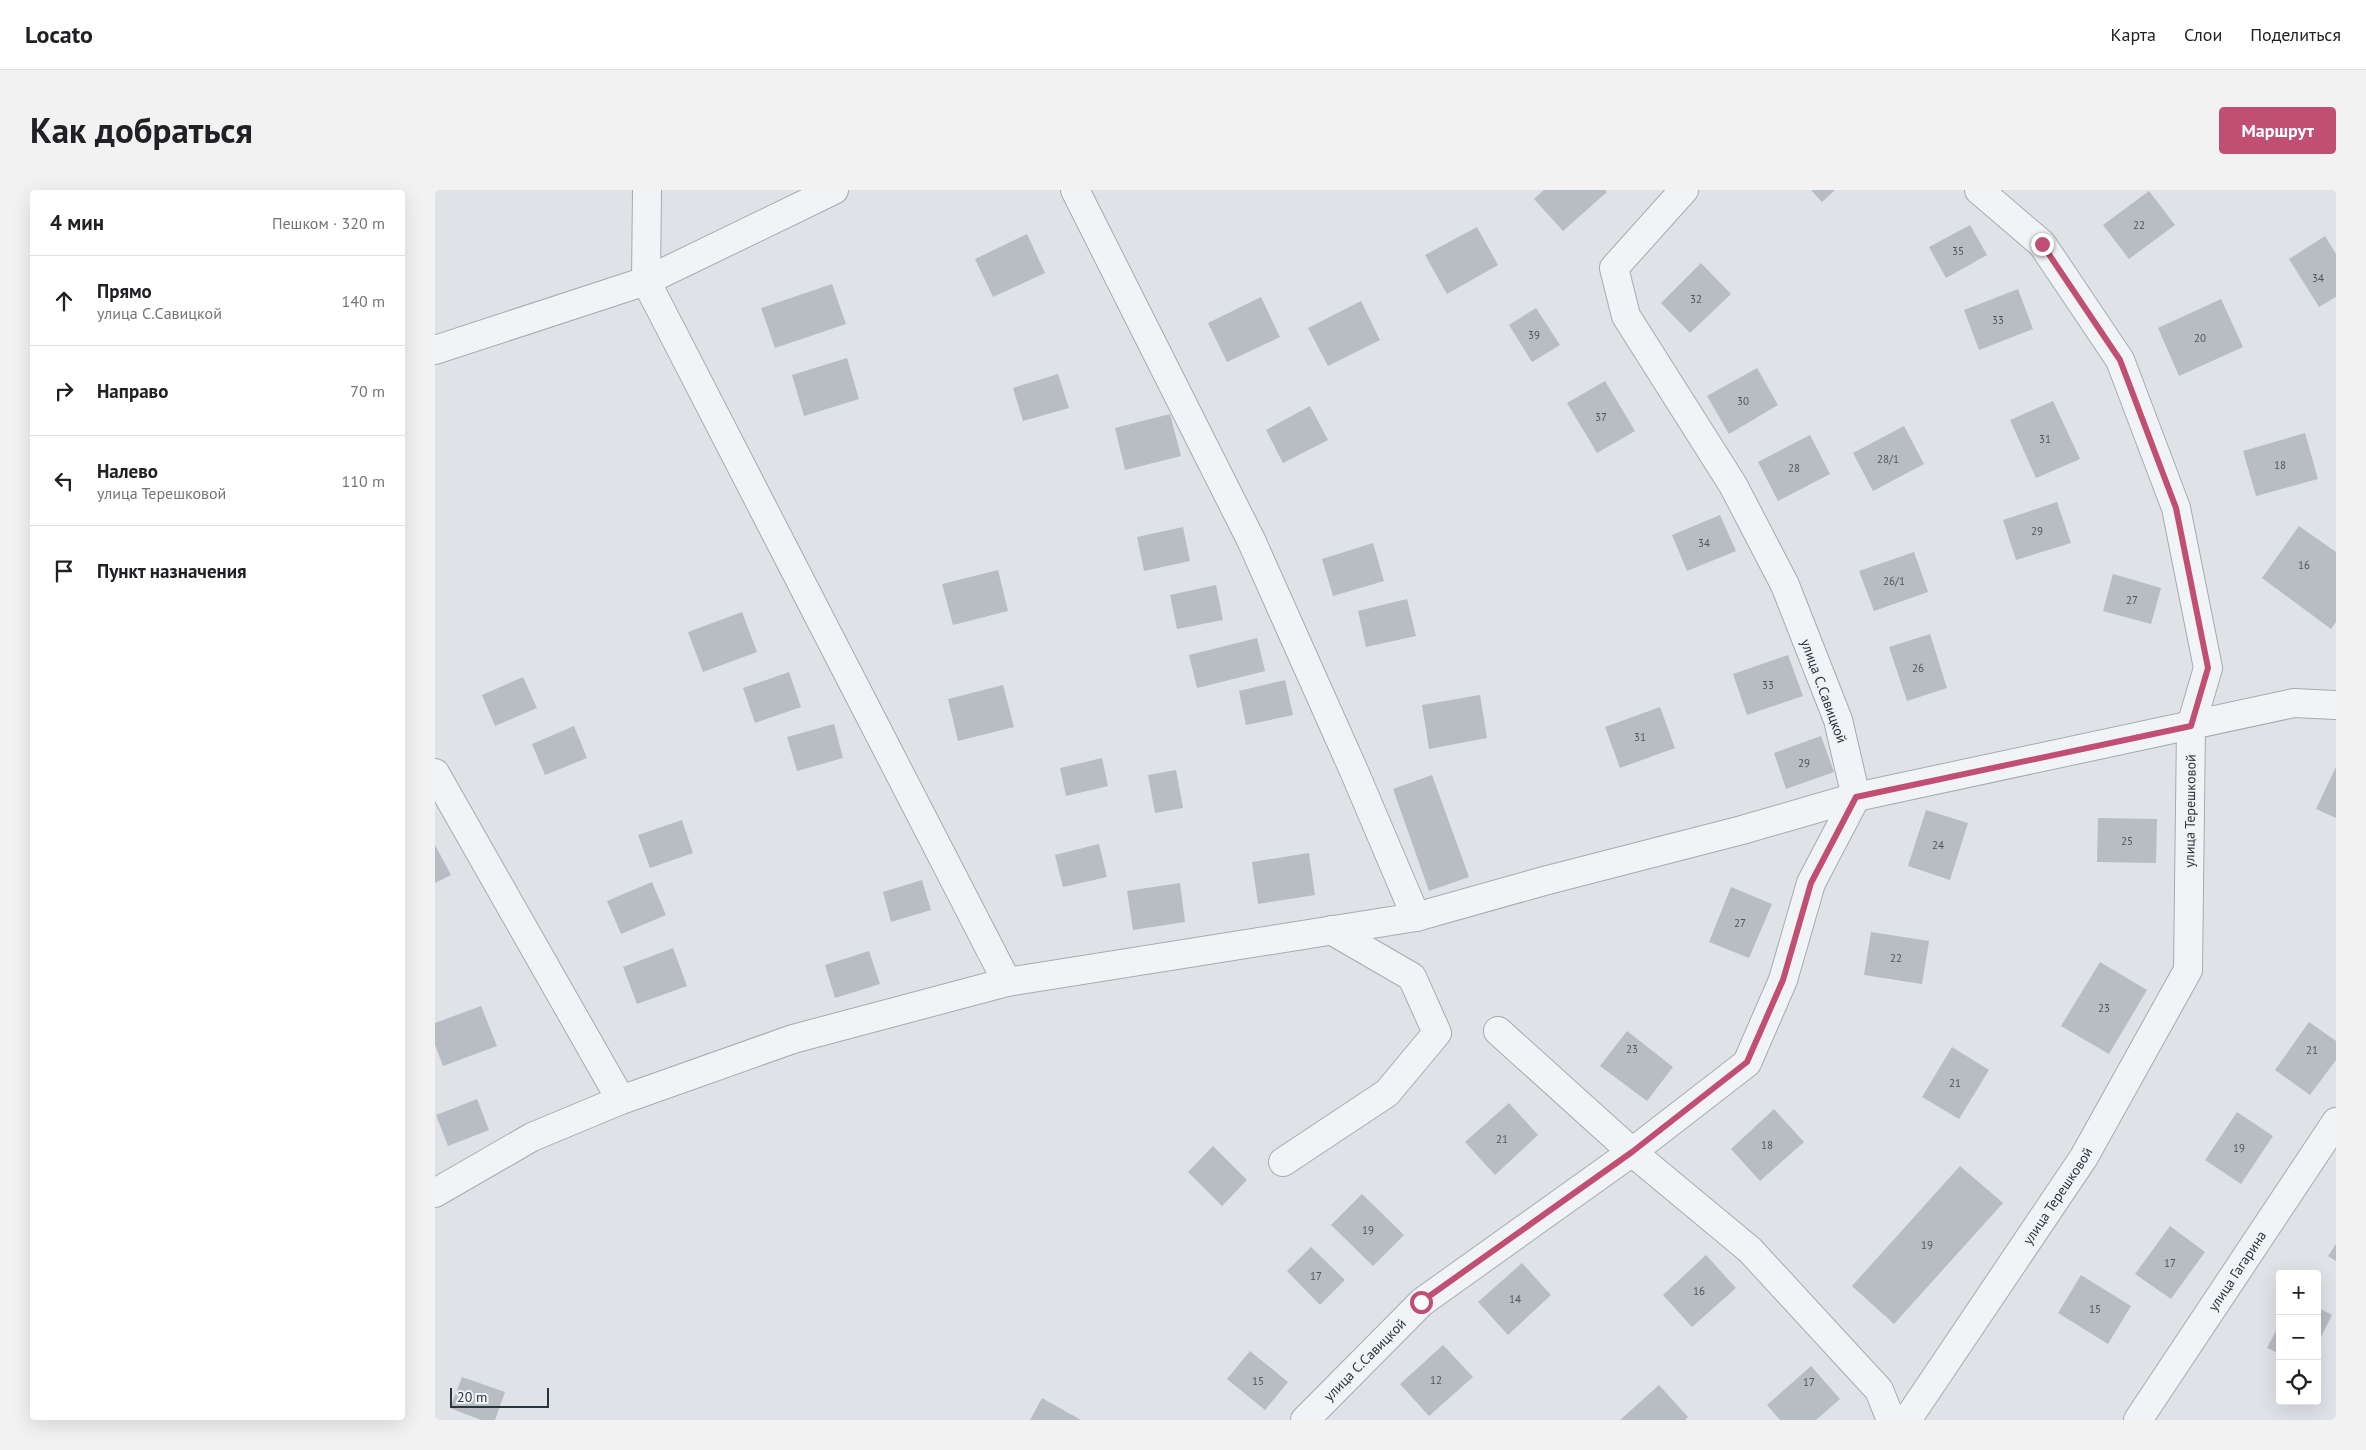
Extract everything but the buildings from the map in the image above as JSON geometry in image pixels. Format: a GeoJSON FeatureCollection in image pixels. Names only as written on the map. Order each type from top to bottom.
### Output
{"type":"FeatureCollection","features":[{"type":"Feature","properties":{"kind":"street"},"geometry":{"type":"LineString","coordinates":[[647,190],[646,281],[1007,982]]}},
{"type":"Feature","properties":{"kind":"street"},"geometry":{"type":"LineString","coordinates":[[435,350],[646,281],[834,190]]}},
{"type":"Feature","properties":{"kind":"street"},"geometry":{"type":"LineString","coordinates":[[1075,190],[1251,540],[1355,771],[1416,917]]}},
{"type":"Feature","properties":{"kind":"street","name":"улица С.Савицкой"},"geometry":{"type":"LineString","coordinates":[[1305,1420],[1421,1302],[1632,1152],[1747,1062],[1783,980],[1811,883],[1856,797],[1838,720],[1785,585],[1733,485],[1626,316],[1614,268],[1685,190]]}},
{"type":"Feature","properties":{"kind":"street","name":"улица Терешковой"},"geometry":{"type":"LineString","coordinates":[[1907,1420],[2083,1156],[2188,970],[2191,726],[2208,668],[2176,508],[2120,360],[2042,244],[1979,190]]}},
{"type":"Feature","properties":{"kind":"street"},"geometry":{"type":"LineString","coordinates":[[435,1193],[532,1137],[621,1100],[793,1039],[1007,982],[1416,917],[1544,881],[1742,830],[1856,797],[2294,703],[2336,705]]}},
{"type":"Feature","properties":{"kind":"street"},"geometry":{"type":"LineString","coordinates":[[435,773],[621,1100]]}},
{"type":"Feature","properties":{"kind":"street"},"geometry":{"type":"LineString","coordinates":[[1283,1162],[1387,1093],[1437,1033],[1412,977],[1331,930]]}},
{"type":"Feature","properties":{"kind":"street"},"geometry":{"type":"LineString","coordinates":[[1498,1031],[1632,1152],[1750,1250],[1879,1390],[1891,1420]]}},
{"type":"Feature","properties":{"kind":"street","name":"улица Гагарина"},"geometry":{"type":"LineString","coordinates":[[2138,1420],[2336,1122]]}},
{"type":"Feature","properties":{"kind":"route"},"geometry":{"type":"LineString","coordinates":[[1421,1302],[1632,1152],[1747,1062],[1783,980],[1811,883],[1856,797],[2191,726],[2208,668],[2176,508],[2120,360],[2042,244]]}}]}
